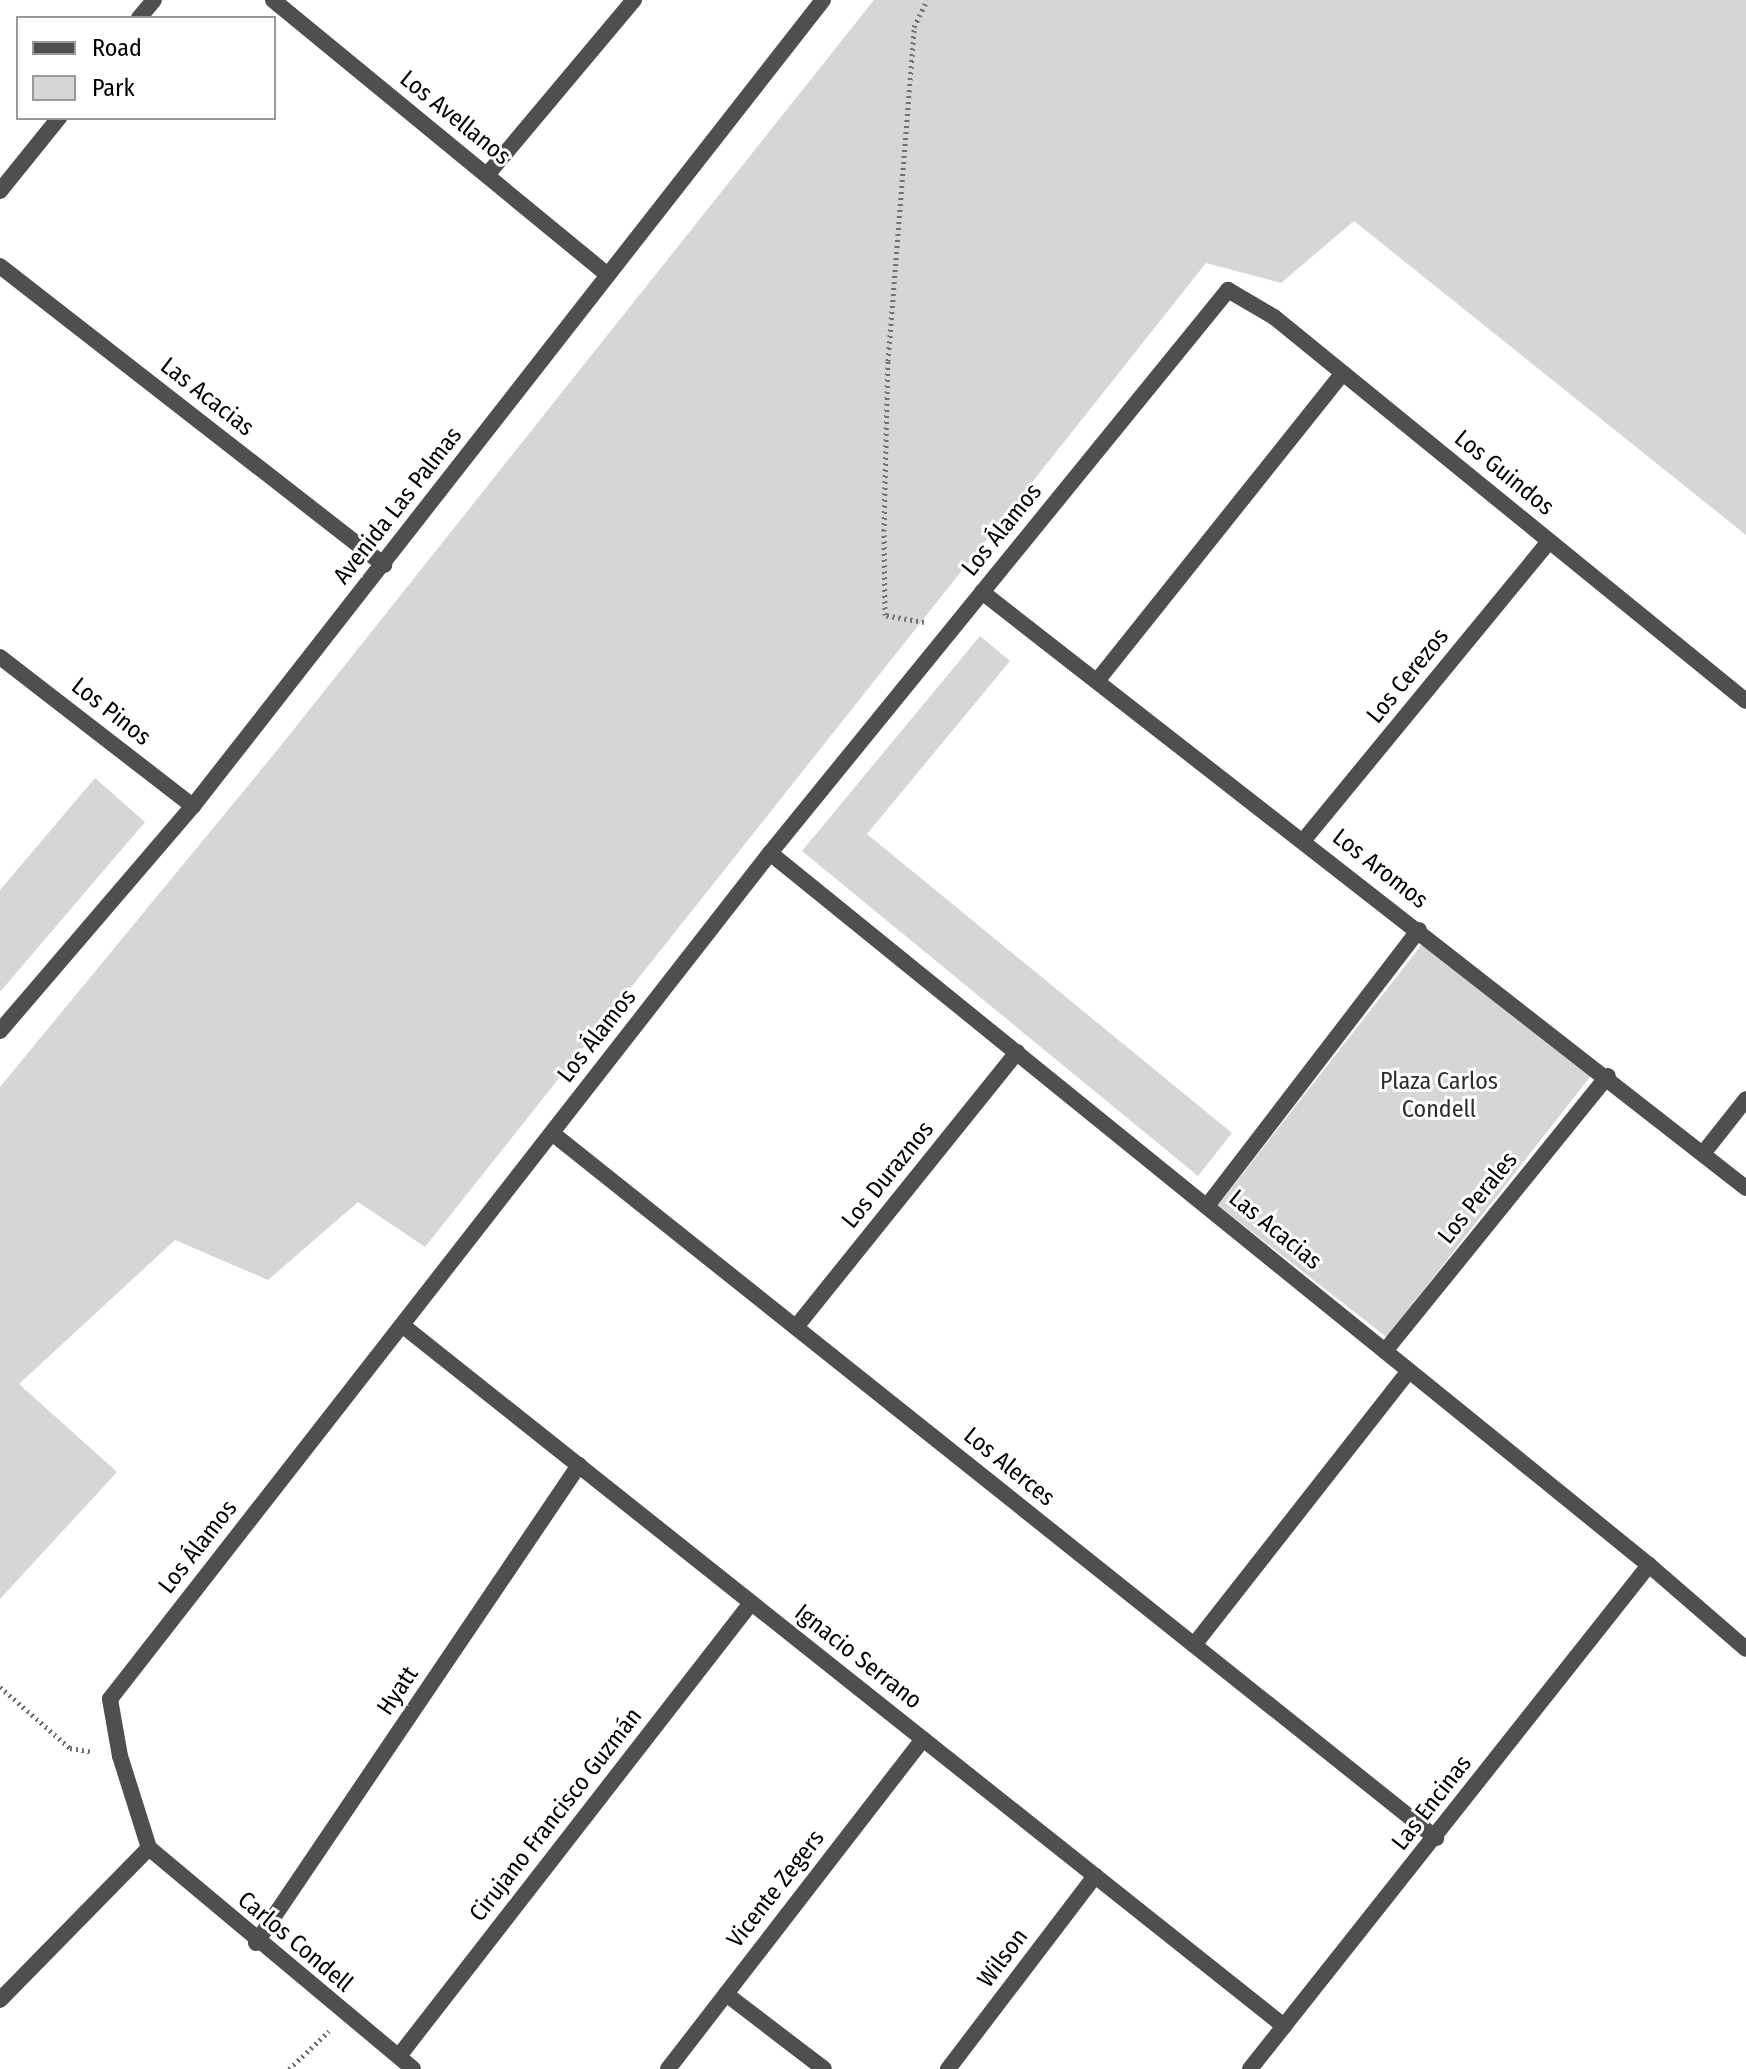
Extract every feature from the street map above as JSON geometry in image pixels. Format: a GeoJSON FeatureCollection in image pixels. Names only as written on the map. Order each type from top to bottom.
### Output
{"type":"FeatureCollection","features":[{"type":"Feature","properties":{"kind":"street"},"geometry":{"type":"LineString","coordinates":[[141,16],[154,0]]}},
{"type":"Feature","properties":{"kind":"street","name":"Los Avellanos"},"geometry":{"type":"LineString","coordinates":[[273,0],[294,6],[487,175],[606,274]]}},
{"type":"Feature","properties":{"kind":"street"},"geometry":{"type":"LineString","coordinates":[[487,175],[634,0]]}},
{"type":"Feature","properties":{"kind":"street","name":"Avenida Las Palmas"},"geometry":{"type":"LineString","coordinates":[[0,1031],[193,806],[823,0]]}},
{"type":"Feature","properties":{"kind":"street"},"geometry":{"type":"LineString","coordinates":[[0,191],[57,120]]}},
{"type":"Feature","properties":{"kind":"street","name":"Las Acacias"},"geometry":{"type":"LineString","coordinates":[[0,266],[384,565]]}},
{"type":"Feature","properties":{"kind":"street","name":"Los Álamos"},"geometry":{"type":"LineString","coordinates":[[149,1848],[120,1756],[110,1699],[770,853],[1228,290]]}},
{"type":"Feature","properties":{"kind":"street","name":"Los Guindos"},"geometry":{"type":"LineString","coordinates":[[1228,290],[1274,317],[1746,701]]}},
{"type":"Feature","properties":{"kind":"street"},"geometry":{"type":"LineString","coordinates":[[1097,681],[1343,373]]}},
{"type":"Feature","properties":{"kind":"street","name":"Los Cerezos"},"geometry":{"type":"LineString","coordinates":[[1303,841],[1549,541]]}},
{"type":"Feature","properties":{"kind":"street","name":"Los Aromos"},"geometry":{"type":"LineString","coordinates":[[982,592],[1705,1151],[1746,1188]]}},
{"type":"Feature","properties":{"kind":"street","name":"Los Pinos"},"geometry":{"type":"LineString","coordinates":[[0,657],[193,806]]}},
{"type":"Feature","properties":{"kind":"street","name":"Las Acacias"},"geometry":{"type":"LineString","coordinates":[[770,853],[1649,1565],[1746,1649]]}},
{"type":"Feature","properties":{"kind":"street"},"geometry":{"type":"LineString","coordinates":[[1207,1206],[1419,930]]}},
{"type":"Feature","properties":{"kind":"street","name":"Los Duraznos"},"geometry":{"type":"LineString","coordinates":[[796,1327],[1017,1052]]}},
{"type":"Feature","properties":{"kind":"street","name":"Los Perales"},"geometry":{"type":"LineString","coordinates":[[1385,1351],[1608,1076]]}},
{"type":"Feature","properties":{"kind":"street"},"geometry":{"type":"LineString","coordinates":[[1705,1151],[1746,1099]]}},
{"type":"Feature","properties":{"kind":"street","name":"Los Alerces"},"geometry":{"type":"LineString","coordinates":[[552,1133],[1436,1838]]}},
{"type":"Feature","properties":{"kind":"street","name":"Ignacio Serrano"},"geometry":{"type":"LineString","coordinates":[[402,1325],[1284,2026]]}},
{"type":"Feature","properties":{"kind":"street"},"geometry":{"type":"LineString","coordinates":[[1194,1645],[1409,1371]]}},
{"type":"Feature","properties":{"kind":"street","name":"Hyatt"},"geometry":{"type":"LineString","coordinates":[[256,1943],[579,1465]]}},
{"type":"Feature","properties":{"kind":"street","name":"Las Encinas"},"geometry":{"type":"LineString","coordinates":[[1250,2069],[1436,1838],[1649,1565]]}},
{"type":"Feature","properties":{"kind":"street","name":"Cirujano Francisco Guzmán"},"geometry":{"type":"LineString","coordinates":[[399,2056],[751,1603]]}},
{"type":"Feature","properties":{"kind":"street","name":"Vicente Zegers"},"geometry":{"type":"LineString","coordinates":[[668,2069],[923,1739]]}},
{"type":"Feature","properties":{"kind":"street"},"geometry":{"type":"LineString","coordinates":[[0,2000],[149,1848]]}},
{"type":"Feature","properties":{"kind":"street","name":"Carlos Condell"},"geometry":{"type":"LineString","coordinates":[[149,1848],[256,1943],[413,2069]]}},
{"type":"Feature","properties":{"kind":"street","name":"Wilson"},"geometry":{"type":"LineString","coordinates":[[948,2069],[1095,1876]]}},
{"type":"Feature","properties":{"kind":"street"},"geometry":{"type":"LineString","coordinates":[[726,1994],[824,2069]]}},
{"type":"Feature","properties":{"kind":"path"},"geometry":{"type":"LineString","coordinates":[[927,0],[914,27],[888,361],[885,615],[953,628]]}},
{"type":"Feature","properties":{"kind":"path"},"geometry":{"type":"LineString","coordinates":[[0,1687],[70,1748],[120,1756]]}},
{"type":"Feature","properties":{"kind":"path"},"geometry":{"type":"LineString","coordinates":[[289,2069],[345,2016]]}},
{"type":"Feature","properties":{"kind":"green space"},"geometry":{"type":"Polygon","coordinates":[[[874,0],[1746,0],[1746,535],[1354,221],[1281,283],[1206,263],[425,1247],[358,1202],[268,1280],[175,1240],[19,1384],[117,1472],[0,1599],[0,1087],[279,748],[874,0]]]}},
{"type":"Feature","properties":{"kind":"green space"},"geometry":{"type":"Polygon","coordinates":[[[980,636],[1010,661],[867,834],[1232,1133],[1198,1176],[802,851],[980,636]]]}},
{"type":"Feature","properties":{"kind":"green space"},"geometry":{"type":"Polygon","coordinates":[[[95,778],[145,822],[0,992],[0,890],[95,778]]]}},
{"type":"Feature","properties":{"kind":"green space","name":"Plaza Carlos Condell"},"geometry":{"type":"Polygon","coordinates":[[[1423,943],[1592,1075],[1387,1337],[1218,1205],[1423,943]]]}}]}
